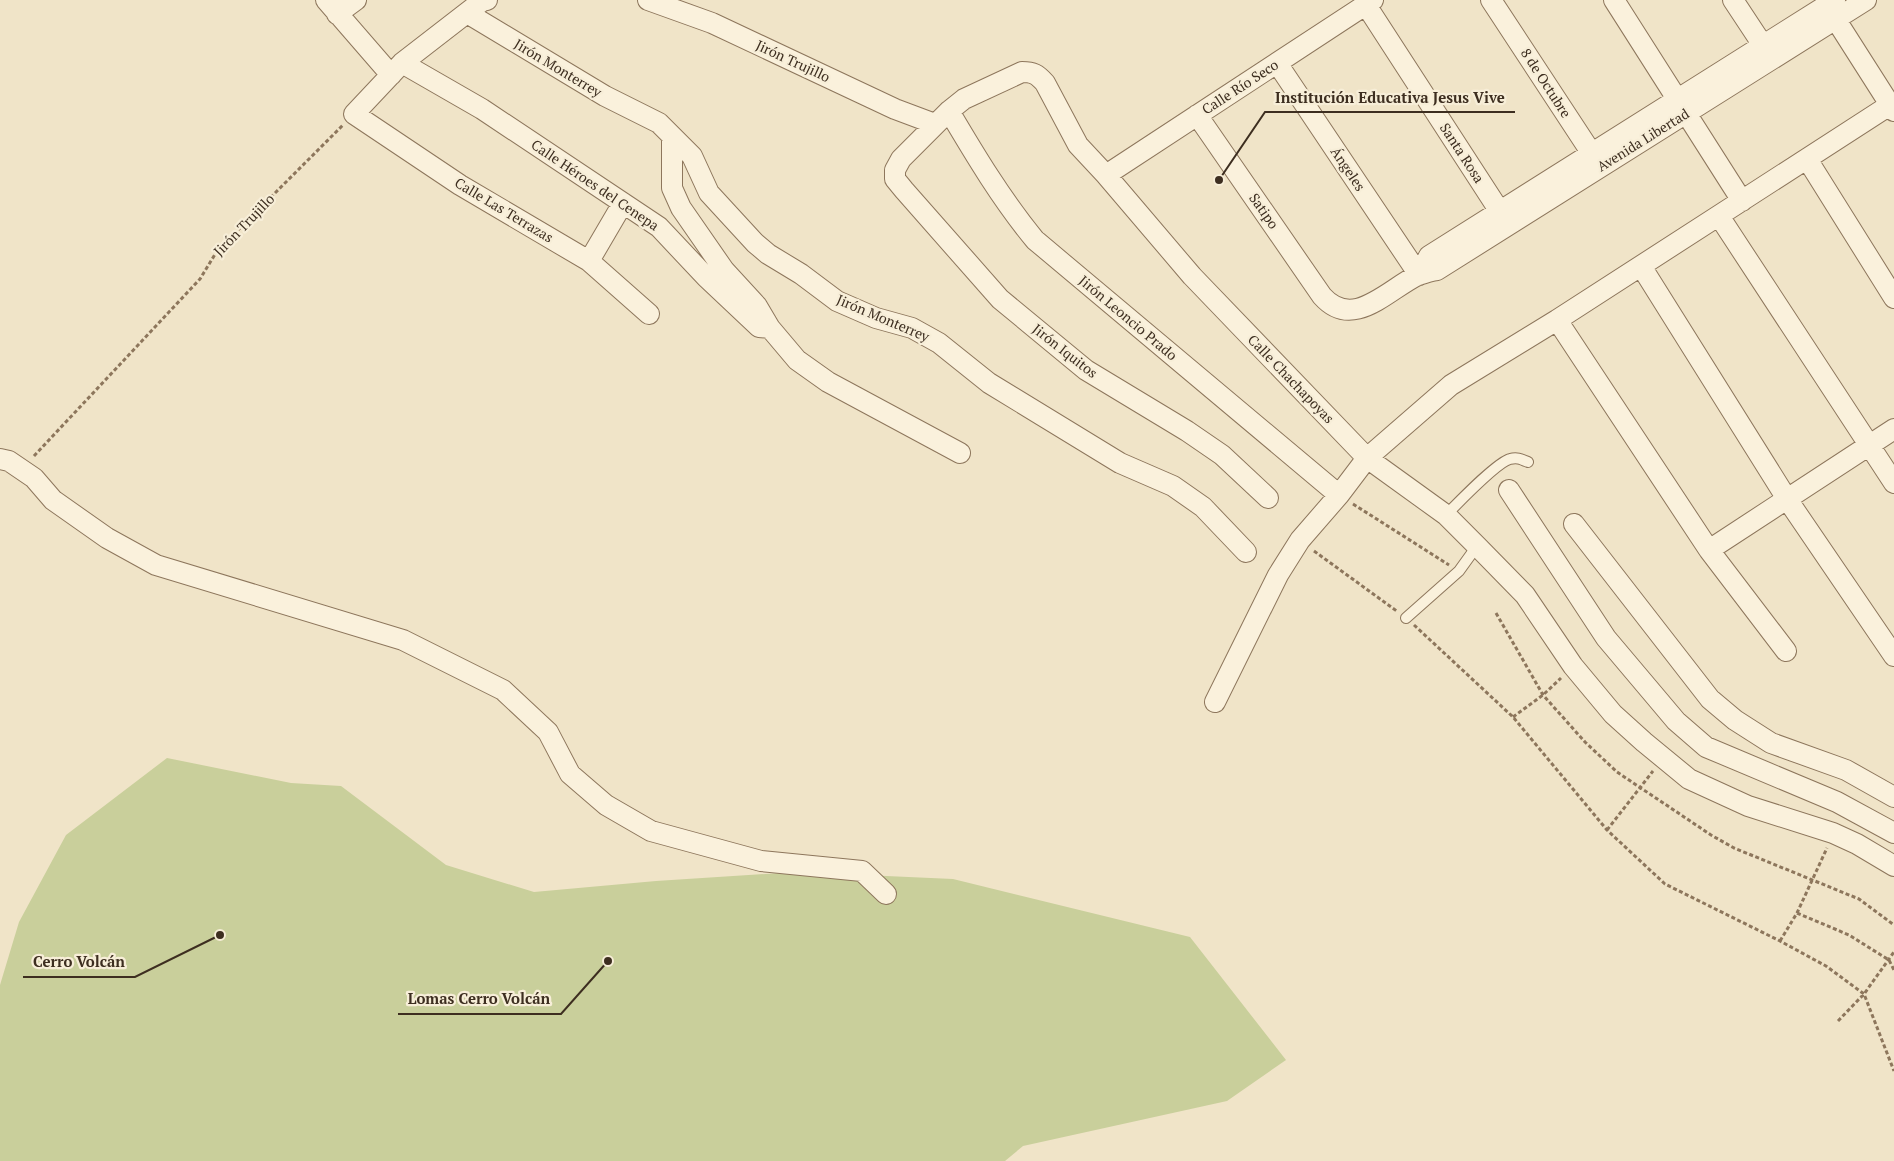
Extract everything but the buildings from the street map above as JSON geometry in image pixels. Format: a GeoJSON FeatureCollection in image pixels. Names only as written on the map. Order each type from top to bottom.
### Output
{"type":"FeatureCollection","features":[{"type":"Feature","properties":{"kind":"street"},"geometry":{"type":"LineString","coordinates":[[332,7],[356,0]]}},
{"type":"Feature","properties":{"kind":"street"},"geometry":{"type":"LineString","coordinates":[[354,114],[396,69],[482,1],[487,0]]}},
{"type":"Feature","properties":{"kind":"street","name":"Jirón Trujillo"},"geometry":{"type":"LineString","coordinates":[[648,0],[712,23],[895,109],[942,118]]}},
{"type":"Feature","properties":{"kind":"street","name":"8 de Octubre"},"geometry":{"type":"LineString","coordinates":[[1491,0],[1596,160]]}},
{"type":"Feature","properties":{"kind":"street"},"geometry":{"type":"LineString","coordinates":[[1614,0],[1742,201]]}},
{"type":"Feature","properties":{"kind":"street"},"geometry":{"type":"LineString","coordinates":[[1733,0],[1767,52]]}},
{"type":"Feature","properties":{"kind":"street","name":"Avenida Libertad"},"geometry":{"type":"LineString","coordinates":[[1332,306],[1338,309],[1351,310],[1365,306],[1419,275],[1429,256],[1504,218],[1767,52],[1832,8],[1866,0]]}},
{"type":"Feature","properties":{"kind":"street","name":"Calle Río Seco"},"geometry":{"type":"LineString","coordinates":[[1106,174],[1370,2]]}},
{"type":"Feature","properties":{"kind":"street","name":"Santa Rosa"},"geometry":{"type":"LineString","coordinates":[[1370,2],[1504,218]]}},
{"type":"Feature","properties":{"kind":"street","name":"Calle Héroes del Cenepa"},"geometry":{"type":"LineString","coordinates":[[332,7],[396,69],[482,109],[659,227],[706,277],[759,327],[770,328]]}},
{"type":"Feature","properties":{"kind":"street"},"geometry":{"type":"LineString","coordinates":[[1215,702],[1278,575],[1300,540],[1340,495],[1367,458],[1451,385],[1557,320],[1807,159],[1892,108],[1832,8]]}},
{"type":"Feature","properties":{"kind":"street","name":"Jirón Monterrey"},"geometry":{"type":"LineString","coordinates":[[467,13],[605,96],[658,123],[692,156],[709,194],[755,243],[768,254],[801,274],[837,301],[876,318],[912,328],[933,339],[989,383],[1120,463],[1173,486],[1203,507],[1246,552]]}},
{"type":"Feature","properties":{"kind":"street","name":"Ángeles"},"geometry":{"type":"LineString","coordinates":[[1277,62],[1419,275]]}},
{"type":"Feature","properties":{"kind":"street","name":"Calle Chachapoyas"},"geometry":{"type":"LineString","coordinates":[[942,118],[964,99],[1022,72],[1031,72],[1038,75],[1078,146],[1106,174],[1192,276],[1367,458],[1446,516],[1477,546],[1524,595],[1573,666],[1613,714],[1662,759],[1689,779],[1748,806],[1833,833],[1894,866]]}},
{"type":"Feature","properties":{"kind":"street","name":"Calle Las Terrazas"},"geometry":{"type":"LineString","coordinates":[[354,114],[460,185],[589,261],[649,314]]}},
{"type":"Feature","properties":{"kind":"street","name":"Satipo"},"geometry":{"type":"LineString","coordinates":[[1197,115],[1322,296],[1332,306]]}},
{"type":"Feature","properties":{"kind":"street","name":"Jirón Iquitos"},"geometry":{"type":"LineString","coordinates":[[942,118],[901,159],[895,170],[896,179],[904,190],[1000,299],[1086,370],[1187,431],[1222,455],[1268,498]]}},
{"type":"Feature","properties":{"kind":"street","name":"Jirón Leoncio Prado"},"geometry":{"type":"LineString","coordinates":[[942,118],[994,183],[1035,240],[1340,495]]}},
{"type":"Feature","properties":{"kind":"street","name":"Calle Héroes del Cenepa"},"geometry":{"type":"LineString","coordinates":[[672,137],[672,188],[681,208],[724,270],[757,306],[770,328],[797,360],[828,382],[960,453]]}},
{"type":"Feature","properties":{"kind":"street"},"geometry":{"type":"LineString","coordinates":[[1807,159],[1894,298]]}},
{"type":"Feature","properties":{"kind":"street"},"geometry":{"type":"LineString","coordinates":[[589,261],[624,203]]}},
{"type":"Feature","properties":{"kind":"street"},"geometry":{"type":"LineString","coordinates":[[1719,216],[1894,483]]}},
{"type":"Feature","properties":{"kind":"street"},"geometry":{"type":"LineString","coordinates":[[1640,266],[1786,499],[1894,656]]}},
{"type":"Feature","properties":{"kind":"street"},"geometry":{"type":"LineString","coordinates":[[1557,320],[1709,550],[1786,651]]}},
{"type":"Feature","properties":{"kind":"street"},"geometry":{"type":"LineString","coordinates":[[1709,550],[1894,429]]}},
{"type":"Feature","properties":{"kind":"street"},"geometry":{"type":"LineString","coordinates":[[0,459],[9,461],[34,478],[53,500],[108,538],[156,565],[403,640],[503,690],[548,732],[570,774],[606,805],[651,831],[761,861],[862,871],[886,894]]}},
{"type":"Feature","properties":{"kind":"street"},"geometry":{"type":"LineString","coordinates":[[1509,490],[1606,638],[1676,721],[1706,747],[1836,802],[1894,833]]}},
{"type":"Feature","properties":{"kind":"street"},"geometry":{"type":"LineString","coordinates":[[1574,524],[1710,699],[1735,720],[1771,743],[1846,770],[1894,797]]}},
{"type":"Feature","properties":{"kind":"lane"},"geometry":{"type":"LineString","coordinates":[[1446,516],[1483,479],[1508,459],[1519,457],[1528,462]]}},
{"type":"Feature","properties":{"kind":"lane"},"geometry":{"type":"LineString","coordinates":[[1406,618],[1458,571],[1477,546]]}},
{"type":"Feature","properties":{"kind":"path","name":"Jirón Trujillo"},"geometry":{"type":"LineString","coordinates":[[21,470],[200,279],[217,251],[354,114]]}},
{"type":"Feature","properties":{"kind":"path"},"geometry":{"type":"LineString","coordinates":[[1340,495],[1458,571]]}},
{"type":"Feature","properties":{"kind":"path"},"geometry":{"type":"LineString","coordinates":[[1300,540],[1406,618],[1513,717],[1607,830],[1665,884],[1826,966],[1864,994],[1894,1071]]}},
{"type":"Feature","properties":{"kind":"path"},"geometry":{"type":"LineString","coordinates":[[1496,613],[1543,695],[1585,742],[1617,772],[1734,848],[1859,899],[1894,925]]}},
{"type":"Feature","properties":{"kind":"path"},"geometry":{"type":"LineString","coordinates":[[1607,830],[1662,759]]}},
{"type":"Feature","properties":{"kind":"path"},"geometry":{"type":"LineString","coordinates":[[1780,941],[1813,881],[1833,833]]}},
{"type":"Feature","properties":{"kind":"path"},"geometry":{"type":"LineString","coordinates":[[1797,913],[1849,935],[1889,960],[1894,970]]}},
{"type":"Feature","properties":{"kind":"path"},"geometry":{"type":"LineString","coordinates":[[1838,1021],[1864,994],[1894,952]]}},
{"type":"Feature","properties":{"kind":"green space"},"geometry":{"type":"Polygon","coordinates":[[[167,758],[291,783],[341,786],[446,865],[534,892],[656,881],[797,872],[953,879],[1190,937],[1286,1060],[1227,1101],[1023,1146],[1005,1161],[0,1161],[0,985],[19,922],[66,835],[167,758]]]}},
{"type":"Feature","properties":{"kind":"place","name":"Institución Educativa Jesus Vive"},"geometry":{"type":"Point","coordinates":[1219,180]}},
{"type":"Feature","properties":{"kind":"place","name":"Cerro Volcán"},"geometry":{"type":"Point","coordinates":[220,935]}},
{"type":"Feature","properties":{"kind":"place","name":"Lomas Cerro Volcán"},"geometry":{"type":"Point","coordinates":[608,961]}}]}
